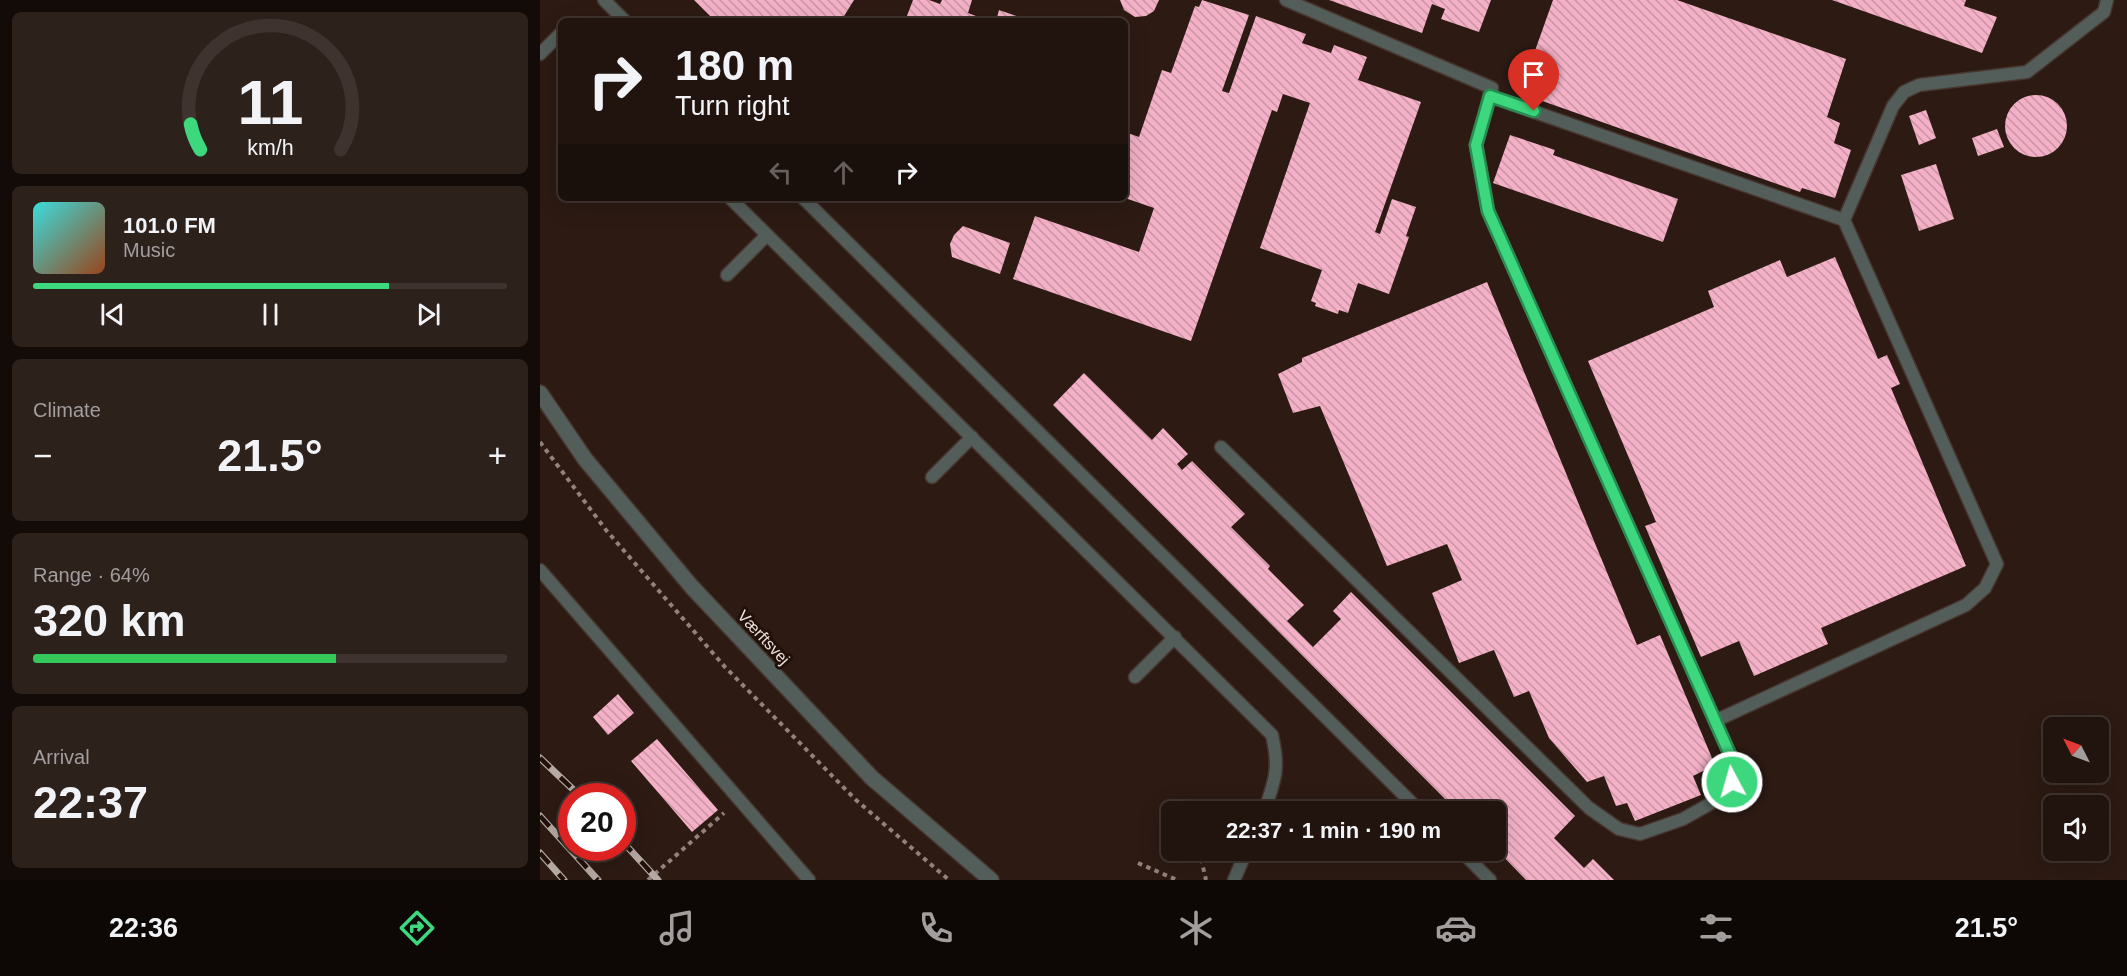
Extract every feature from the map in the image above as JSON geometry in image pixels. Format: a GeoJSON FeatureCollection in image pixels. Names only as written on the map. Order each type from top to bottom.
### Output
{"type":"FeatureCollection","features":[{"type":"Feature","properties":{"kind":"street","name":"Værftsvej"},"geometry":{"type":"LineString","coordinates":[[540,393],[585,459],[691,586],[872,778],[991,880]]}},
{"type":"Feature","properties":{"kind":"lane"},"geometry":{"type":"LineString","coordinates":[[604,0],[622,18]]}},
{"type":"Feature","properties":{"kind":"lane"},"geometry":{"type":"LineString","coordinates":[[1221,447],[1589,808],[1620,829],[1640,834],[1683,819],[1716,801],[1732,782],[1732,759],[1488,211],[1476,145],[1492,88],[1286,0]]}},
{"type":"Feature","properties":{"kind":"lane"},"geometry":{"type":"LineString","coordinates":[[1844,220],[1893,106],[1904,92],[1919,85],[2028,72],[2103,12],[2108,0]]}},
{"type":"Feature","properties":{"kind":"lane"},"geometry":{"type":"LineString","coordinates":[[540,54],[558,36]]}},
{"type":"Feature","properties":{"kind":"lane"},"geometry":{"type":"LineString","coordinates":[[1490,96],[1844,220],[1997,564],[1985,588],[1966,605],[1715,721]]}},
{"type":"Feature","properties":{"kind":"lane"},"geometry":{"type":"LineString","coordinates":[[733,201],[1272,735],[1277,755],[1277,773],[1268,801]]}},
{"type":"Feature","properties":{"kind":"lane"},"geometry":{"type":"LineString","coordinates":[[806,201],[1410,801]]}},
{"type":"Feature","properties":{"kind":"lane"},"geometry":{"type":"LineString","coordinates":[[727,274],[767,235]]}},
{"type":"Feature","properties":{"kind":"lane"},"geometry":{"type":"LineString","coordinates":[[932,477],[972,437]]}},
{"type":"Feature","properties":{"kind":"lane"},"geometry":{"type":"LineString","coordinates":[[540,570],[809,880]]}},
{"type":"Feature","properties":{"kind":"lane"},"geometry":{"type":"LineString","coordinates":[[1135,677],[1175,637]]}},
{"type":"Feature","properties":{"kind":"lane"},"geometry":{"type":"LineString","coordinates":[[1233,880],[1242,861]]}},
{"type":"Feature","properties":{"kind":"lane"},"geometry":{"type":"LineString","coordinates":[[1471,861],[1490,880]]}},
{"type":"Feature","properties":{"kind":"path"},"geometry":{"type":"LineString","coordinates":[[540,442],[606,530],[725,667],[856,800],[949,880]]}},
{"type":"Feature","properties":{"kind":"path"},"geometry":{"type":"LineString","coordinates":[[648,880],[741,799]]}},
{"type":"Feature","properties":{"kind":"path"},"geometry":{"type":"LineString","coordinates":[[1202,861],[1206,880]]}},
{"type":"Feature","properties":{"kind":"path"},"geometry":{"type":"LineString","coordinates":[[1138,863],[1177,880]]}},
{"type":"Feature","properties":{"kind":"building"},"geometry":{"type":"Polygon","coordinates":[[[694,0],[854,0],[843,18],[712,18],[694,0]]]}},
{"type":"Feature","properties":{"kind":"building"},"geometry":{"type":"Polygon","coordinates":[[[913,0],[929,0],[940,4],[942,0],[972,0],[968,13],[981,18],[906,18],[913,0]]]}},
{"type":"Feature","properties":{"kind":"building"},"geometry":{"type":"Polygon","coordinates":[[[1120,0],[1159,0],[1154,11],[1146,16],[1135,17],[1124,10],[1120,0]]]}},
{"type":"Feature","properties":{"kind":"building"},"geometry":{"type":"Polygon","coordinates":[[[1202,0],[1249,15],[1222,91],[1229,93],[1256,16],[1306,34],[1302,43],[1331,53],[1334,45],[1367,57],[1358,80],[1421,102],[1375,232],[1380,234],[1392,199],[1416,207],[1406,236],[1409,237],[1389,294],[1358,283],[1348,313],[1339,310],[1338,314],[1315,306],[1316,303],[1311,301],[1322,270],[1260,248],[1310,103],[1283,94],[1277,112],[1272,110],[1191,341],[1013,279],[1035,216],[1139,252],[1154,208],[1128,199],[1128,133],[1139,137],[1162,70],[1171,73],[1195,6],[1199,7],[1202,0]]]}},
{"type":"Feature","properties":{"kind":"building"},"geometry":{"type":"Polygon","coordinates":[[[1329,0],[1491,0],[1479,32],[1441,19],[1445,9],[1432,4],[1422,33],[1329,0]]]}},
{"type":"Feature","properties":{"kind":"building"},"geometry":{"type":"Polygon","coordinates":[[[1553,0],[1677,0],[1846,59],[1827,117],[1840,123],[1834,143],[1851,150],[1835,198],[1802,188],[1800,192],[1520,93],[1553,0]]]}},
{"type":"Feature","properties":{"kind":"building"},"geometry":{"type":"Polygon","coordinates":[[[1832,0],[1966,0],[1964,6],[1997,17],[1982,53],[1832,0]]]}},
{"type":"Feature","properties":{"kind":"building"},"geometry":{"type":"Polygon","coordinates":[[[999,10],[1022,18],[997,18],[999,10]]]}},
{"type":"Feature","properties":{"kind":"building"},"geometry":{"type":"Polygon","coordinates":[[[2036,95],[2053,100],[2058,104],[2062,109],[2067,126],[2062,143],[2058,148],[2053,152],[2036,157],[2019,152],[2014,148],[2010,143],[2005,126],[2010,109],[2014,104],[2019,100],[2036,95]]]}},
{"type":"Feature","properties":{"kind":"building"},"geometry":{"type":"Polygon","coordinates":[[[1926,110],[1936,138],[1919,145],[1909,116],[1926,110]]]}},
{"type":"Feature","properties":{"kind":"building"},"geometry":{"type":"Polygon","coordinates":[[[1997,129],[2004,147],[1978,156],[1972,138],[1997,129]]]}},
{"type":"Feature","properties":{"kind":"building"},"geometry":{"type":"Polygon","coordinates":[[[1510,135],[1555,150],[1553,155],[1678,199],[1663,242],[1493,183],[1510,135]]]}},
{"type":"Feature","properties":{"kind":"building"},"geometry":{"type":"Polygon","coordinates":[[[1936,164],[1954,219],[1919,231],[1901,175],[1936,164]]]}},
{"type":"Feature","properties":{"kind":"building"},"geometry":{"type":"Polygon","coordinates":[[[963,226],[1010,243],[1000,274],[952,257],[950,244],[954,235],[963,226]]]}},
{"type":"Feature","properties":{"kind":"building"},"geometry":{"type":"Polygon","coordinates":[[[1835,257],[1878,359],[1887,355],[1900,384],[1891,388],[1966,566],[1821,628],[1828,644],[1754,676],[1739,641],[1701,657],[1645,526],[1656,522],[1588,361],[1714,307],[1708,291],[1780,260],[1787,277],[1835,257]]]}},
{"type":"Feature","properties":{"kind":"building"},"geometry":{"type":"Polygon","coordinates":[[[1487,282],[1637,645],[1660,635],[1715,765],[1693,776],[1701,795],[1635,821],[1627,803],[1616,806],[1604,776],[1587,782],[1549,738],[1529,691],[1514,697],[1494,650],[1459,663],[1432,593],[1462,580],[1447,544],[1387,566],[1320,406],[1293,413],[1278,374],[1302,362],[1302,358],[1487,282]]]}},
{"type":"Feature","properties":{"kind":"building"},"geometry":{"type":"Polygon","coordinates":[[[1084,373],[1152,440],[1163,428],[1188,454],[1177,464],[1182,470],[1192,461],[1245,514],[1231,527],[1270,566],[1268,569],[1304,605],[1287,621],[1313,647],[1341,619],[1333,611],[1351,592],[1575,816],[1554,838],[1584,868],[1593,859],[1614,880],[1526,880],[1506,859],[1506,801],[1447,801],[1053,405],[1084,373]]]}},
{"type":"Feature","properties":{"kind":"building"},"geometry":{"type":"Polygon","coordinates":[[[618,694],[634,713],[608,735],[593,717],[618,694]]]}},
{"type":"Feature","properties":{"kind":"building"},"geometry":{"type":"Polygon","coordinates":[[[657,739],[718,810],[692,832],[631,761],[657,739]]]}},
{"type":"Feature","properties":{"kind":"railway"},"geometry":{"type":"LineString","coordinates":[[540,758],[566,783]]}},
{"type":"Feature","properties":{"kind":"railway"},"geometry":{"type":"LineString","coordinates":[[540,816],[598,880]]}},
{"type":"Feature","properties":{"kind":"railway"},"geometry":{"type":"LineString","coordinates":[[540,853],[564,880]]}},
{"type":"Feature","properties":{"kind":"railway"},"geometry":{"type":"LineString","coordinates":[[636,856],[658,880]]}},
{"type":"Feature","properties":{"kind":"route"},"geometry":{"type":"LineString","coordinates":[[1534,111],[1490,96],[1476,145],[1488,211],[1732,759],[1732,782]]}}]}
